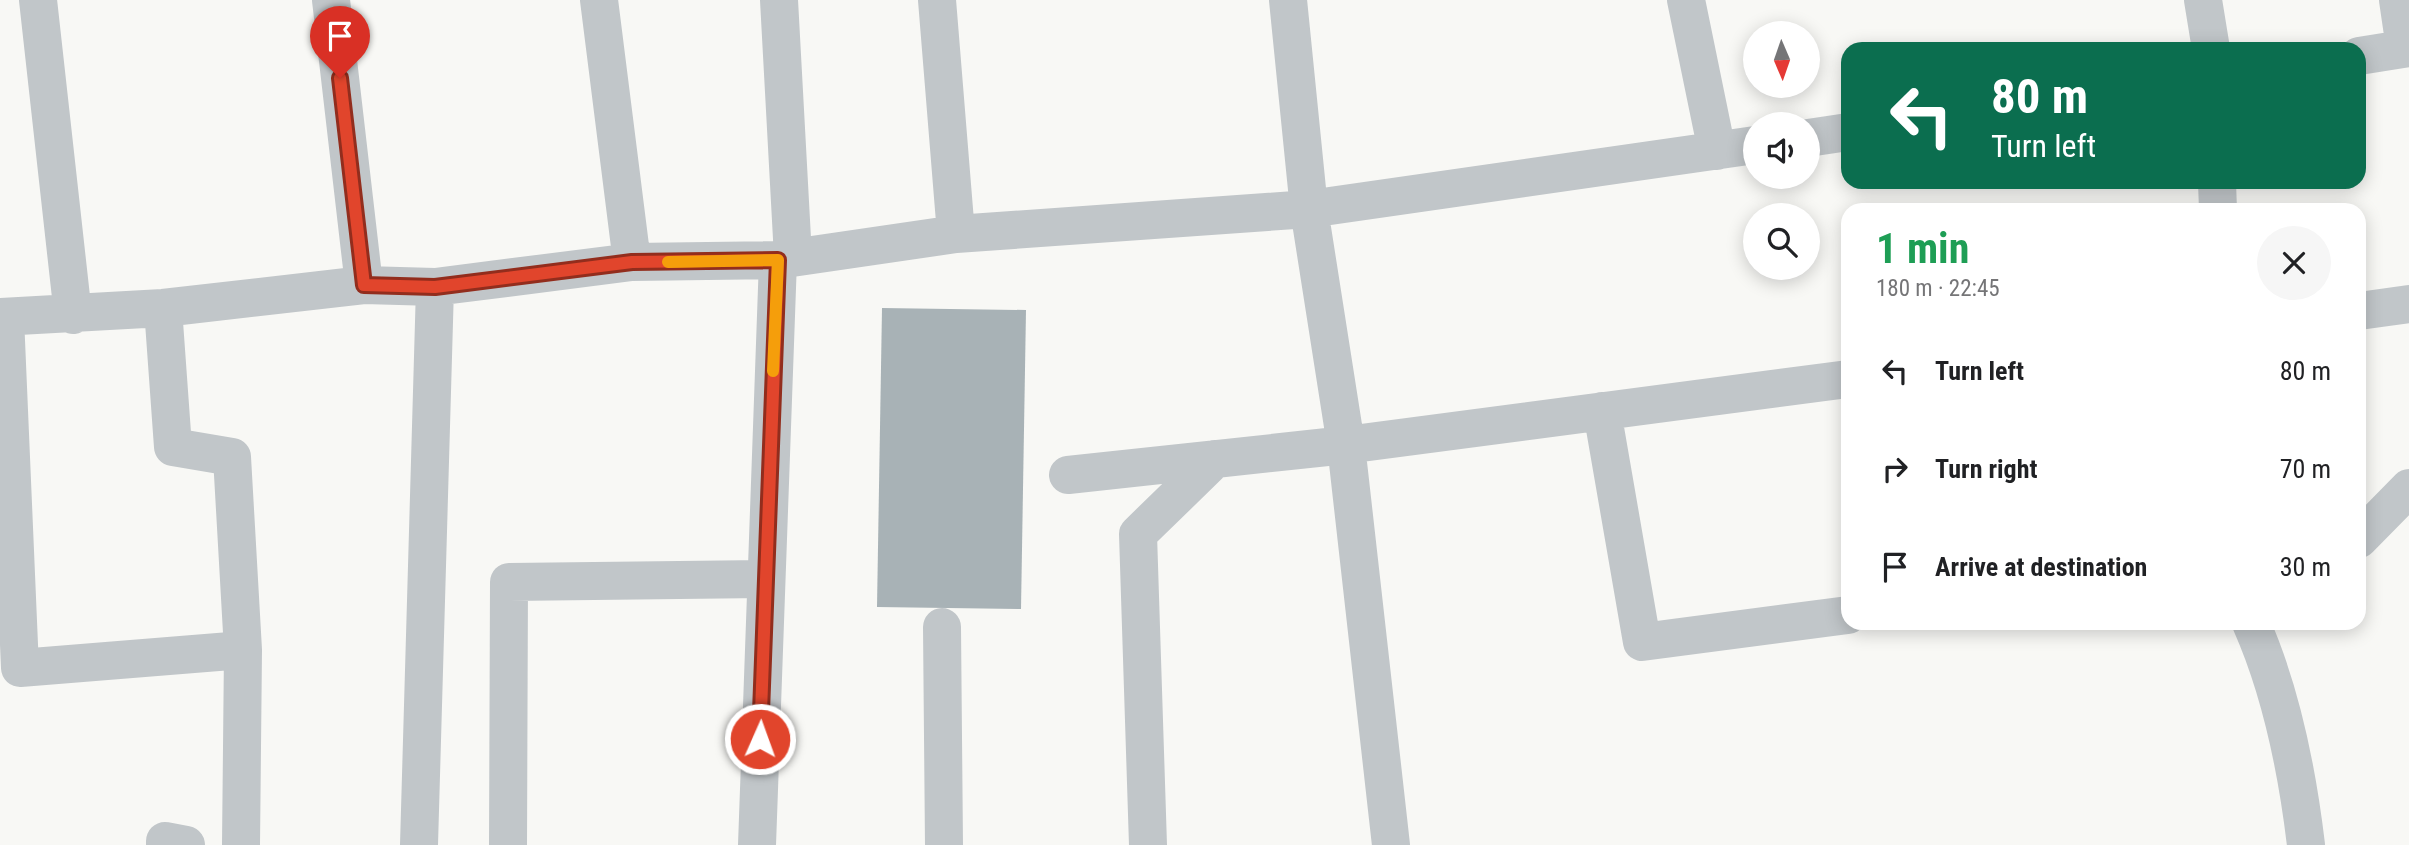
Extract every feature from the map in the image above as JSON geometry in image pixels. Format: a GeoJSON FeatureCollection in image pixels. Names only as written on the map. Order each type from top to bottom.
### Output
{"type":"FeatureCollection","features":[{"type":"Feature","properties":{"kind":"street"},"geometry":{"type":"LineString","coordinates":[[38,0],[73,315]]}},
{"type":"Feature","properties":{"kind":"street"},"geometry":{"type":"LineString","coordinates":[[331,0],[364,285]]}},
{"type":"Feature","properties":{"kind":"street"},"geometry":{"type":"LineString","coordinates":[[599,0],[632,262]]}},
{"type":"Feature","properties":{"kind":"street"},"geometry":{"type":"LineString","coordinates":[[757,845],[764,579],[786,259],[779,0]]}},
{"type":"Feature","properties":{"kind":"street"},"geometry":{"type":"LineString","coordinates":[[937,0],[956,234]]}},
{"type":"Feature","properties":{"kind":"street"},"geometry":{"type":"LineString","coordinates":[[1288,0],[1309,209],[1346,445],[1391,845]]}},
{"type":"Feature","properties":{"kind":"street"},"geometry":{"type":"LineString","coordinates":[[1686,0],[1717,151]]}},
{"type":"Feature","properties":{"kind":"street"},"geometry":{"type":"LineString","coordinates":[[2203,0],[2210,42]]}},
{"type":"Feature","properties":{"kind":"street"},"geometry":{"type":"LineString","coordinates":[[2366,55],[2407,48],[2398,0]]}},
{"type":"Feature","properties":{"kind":"street"},"geometry":{"type":"LineString","coordinates":[[1820,136],[1841,133]]}},
{"type":"Feature","properties":{"kind":"street"},"geometry":{"type":"LineString","coordinates":[[243,650],[20,668],[2,317],[163,308],[364,285],[435,287],[632,262],[786,259],[956,234],[1309,209],[1743,147]]}},
{"type":"Feature","properties":{"kind":"street"},"geometry":{"type":"LineString","coordinates":[[419,845],[435,287]]}},
{"type":"Feature","properties":{"kind":"street"},"geometry":{"type":"LineString","coordinates":[[2366,309],[2409,304]]}},
{"type":"Feature","properties":{"kind":"street"},"geometry":{"type":"LineString","coordinates":[[163,308],[173,447],[232,457],[243,650],[242,845]]}},
{"type":"Feature","properties":{"kind":"street"},"geometry":{"type":"LineString","coordinates":[[1068,475],[1346,445],[1841,380]]}},
{"type":"Feature","properties":{"kind":"street"},"geometry":{"type":"LineString","coordinates":[[1602,411],[1642,642],[1841,616]]}},
{"type":"Feature","properties":{"kind":"street"},"geometry":{"type":"LineString","coordinates":[[1148,845],[1138,534],[1214,460]]}},
{"type":"Feature","properties":{"kind":"street"},"geometry":{"type":"LineString","coordinates":[[2366,532],[2409,488]]}},
{"type":"Feature","properties":{"kind":"street"},"geometry":{"type":"LineString","coordinates":[[509,845],[509,582],[764,579]]}},
{"type":"Feature","properties":{"kind":"street"},"geometry":{"type":"LineString","coordinates":[[942,627],[944,845]]}},
{"type":"Feature","properties":{"kind":"street"},"geometry":{"type":"LineString","coordinates":[[2254,630],[2267,659],[2299,781],[2306,845]]}},
{"type":"Feature","properties":{"kind":"street"},"geometry":{"type":"LineString","coordinates":[[166,845],[165,841],[186,845]]}},
{"type":"Feature","properties":{"kind":"building"},"geometry":{"type":"Polygon","coordinates":[[[882,308],[1026,310],[1021,609],[877,607],[882,308]]]}},
{"type":"Feature","properties":{"kind":"slow traffic"},"geometry":{"type":"LineString","coordinates":[[668,262],[778,260],[773,371]]}},
{"type":"Feature","properties":{"kind":"route"},"geometry":{"type":"LineString","coordinates":[[340,78],[364,285],[435,287],[632,262],[778,260],[760,739]]}}]}
